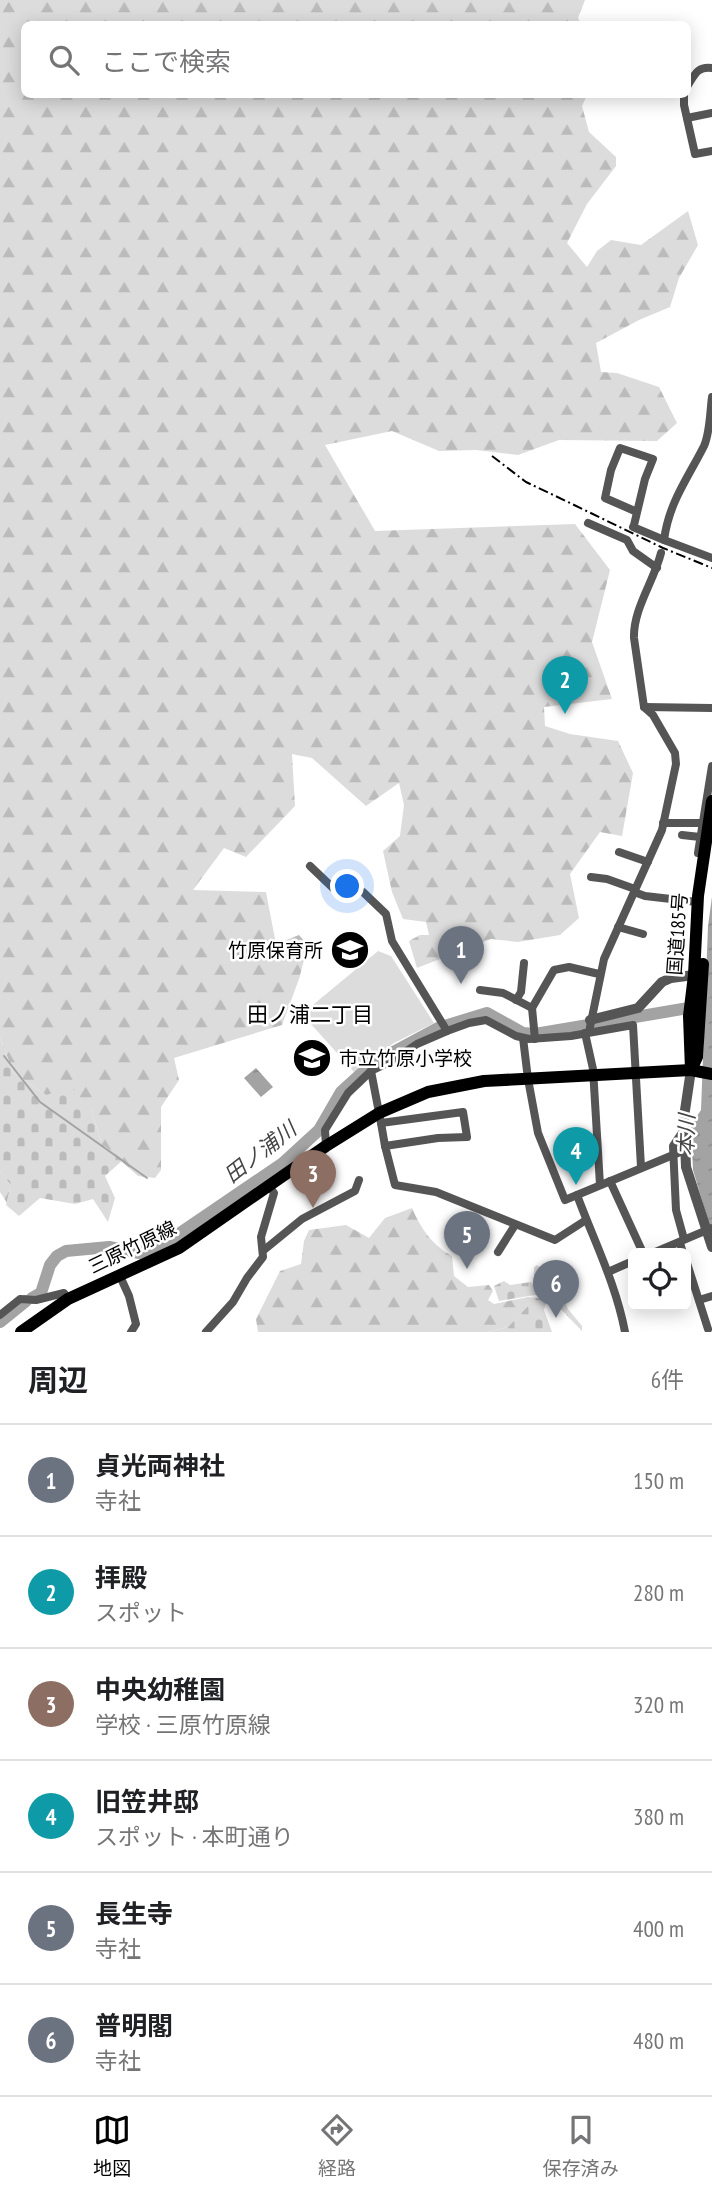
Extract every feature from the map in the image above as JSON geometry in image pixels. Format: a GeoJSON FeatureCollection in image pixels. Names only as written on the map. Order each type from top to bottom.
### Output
{"type":"FeatureCollection","features":[{"type":"Feature","properties":{"kind":"main road","name":"国道185号"},"geometry":{"type":"LineString","coordinates":[[704,1070],[688,1057],[696,1001],[704,975],[707,823],[712,801]]}},
{"type":"Feature","properties":{"kind":"main road","name":"国道185号"},"geometry":{"type":"LineString","coordinates":[[704,975],[697,902],[707,856]]}},
{"type":"Feature","properties":{"kind":"main road","name":"三原竹原線"},"geometry":{"type":"LineString","coordinates":[[21,1332],[68,1299],[179,1248],[326,1146],[428,1092],[484,1081],[704,1070]]}},
{"type":"Feature","properties":{"kind":"street"},"geometry":{"type":"LineString","coordinates":[[691,80],[698,69],[712,68]]}},
{"type":"Feature","properties":{"kind":"street"},"geometry":{"type":"LineString","coordinates":[[684,98],[695,154],[712,151]]}},
{"type":"Feature","properties":{"kind":"street"},"geometry":{"type":"LineString","coordinates":[[687,118],[712,113]]}},
{"type":"Feature","properties":{"kind":"street"},"geometry":{"type":"LineString","coordinates":[[664,540],[667,520],[680,487],[705,444],[712,397]]}},
{"type":"Feature","properties":{"kind":"street"},"geometry":{"type":"LineString","coordinates":[[637,512],[604,498],[620,448],[653,459],[633,527],[712,558]]}},
{"type":"Feature","properties":{"kind":"street"},"geometry":{"type":"LineString","coordinates":[[588,523],[627,540],[633,551],[657,568]]}},
{"type":"Feature","properties":{"kind":"street"},"geometry":{"type":"LineString","coordinates":[[600,1185],[588,1028],[599,974],[663,823],[676,764],[675,753],[653,715],[644,707],[634,628],[661,553]]}},
{"type":"Feature","properties":{"kind":"street"},"geometry":{"type":"LineString","coordinates":[[644,707],[712,708]]}},
{"type":"Feature","properties":{"kind":"street"},"geometry":{"type":"LineString","coordinates":[[707,856],[700,836],[707,823],[712,766]]}},
{"type":"Feature","properties":{"kind":"street"},"geometry":{"type":"LineString","coordinates":[[663,823],[707,823]]}},
{"type":"Feature","properties":{"kind":"street"},"geometry":{"type":"LineString","coordinates":[[682,835],[700,836]]}},
{"type":"Feature","properties":{"kind":"street"},"geometry":{"type":"LineString","coordinates":[[620,852],[648,862]]}},
{"type":"Feature","properties":{"kind":"street"},"geometry":{"type":"LineString","coordinates":[[310,866],[333,888],[363,892],[386,914],[392,941],[445,1028]]}},
{"type":"Feature","properties":{"kind":"street"},"geometry":{"type":"LineString","coordinates":[[591,877],[607,879],[645,896],[697,902]]}},
{"type":"Feature","properties":{"kind":"street"},"geometry":{"type":"LineString","coordinates":[[618,927],[642,934]]}},
{"type":"Feature","properties":{"kind":"street"},"geometry":{"type":"LineString","coordinates":[[516,1000],[521,992],[524,963]]}},
{"type":"Feature","properties":{"kind":"street"},"geometry":{"type":"LineString","coordinates":[[535,1039],[532,1008],[554,970],[569,967],[599,974]]}},
{"type":"Feature","properties":{"kind":"street"},"geometry":{"type":"LineString","coordinates":[[588,1028],[638,1008],[662,982],[671,978],[704,975]]}},
{"type":"Feature","properties":{"kind":"street"},"geometry":{"type":"LineString","coordinates":[[480,990],[503,993],[532,1008]]}},
{"type":"Feature","properties":{"kind":"street"},"geometry":{"type":"LineString","coordinates":[[326,1146],[325,1130],[348,1093],[371,1071],[445,1028],[486,1020],[523,1038],[535,1039],[588,1028],[633,1025],[642,1167]]}},
{"type":"Feature","properties":{"kind":"street"},"geometry":{"type":"LineString","coordinates":[[523,1038],[538,1133],[565,1200],[685,1150]]}},
{"type":"Feature","properties":{"kind":"street"},"geometry":{"type":"LineString","coordinates":[[683,1248],[673,1146],[683,1131],[704,1070]]}},
{"type":"Feature","properties":{"kind":"street"},"geometry":{"type":"LineString","coordinates":[[371,1071],[395,1185],[436,1192],[555,1240],[586,1220]]}},
{"type":"Feature","properties":{"kind":"street"},"geometry":{"type":"LineString","coordinates":[[380,1118],[463,1112],[467,1137],[438,1138],[385,1146]]}},
{"type":"Feature","properties":{"kind":"street"},"geometry":{"type":"LineString","coordinates":[[683,1131],[688,1175],[710,1229],[712,1247]]}},
{"type":"Feature","properties":{"kind":"street"},"geometry":{"type":"LineString","coordinates":[[264,1250],[302,1219],[355,1191],[359,1180]]}},
{"type":"Feature","properties":{"kind":"street"},"geometry":{"type":"LineString","coordinates":[[610,1181],[641,1248]]}},
{"type":"Feature","properties":{"kind":"street"},"geometry":{"type":"LineString","coordinates":[[206,1332],[233,1302],[263,1258],[261,1237],[274,1193],[269,1186]]}},
{"type":"Feature","properties":{"kind":"street"},"geometry":{"type":"LineString","coordinates":[[577,1195],[620,1305],[625,1332]]}},
{"type":"Feature","properties":{"kind":"street"},"geometry":{"type":"LineString","coordinates":[[498,1252],[515,1225]]}},
{"type":"Feature","properties":{"kind":"street"},"geometry":{"type":"LineString","coordinates":[[665,1248],[710,1229]]}},
{"type":"Feature","properties":{"kind":"street"},"geometry":{"type":"LineString","coordinates":[[608,1272],[628,1263]]}},
{"type":"Feature","properties":{"kind":"street"},"geometry":{"type":"LineString","coordinates":[[119,1274],[129,1296],[136,1324],[131,1332]]}},
{"type":"Feature","properties":{"kind":"street"},"geometry":{"type":"LineString","coordinates":[[691,1275],[708,1329]]}},
{"type":"Feature","properties":{"kind":"street"},"geometry":{"type":"LineString","coordinates":[[0,1315],[20,1299],[36,1300],[64,1293],[68,1299]]}},
{"type":"Feature","properties":{"kind":"street"},"geometry":{"type":"LineString","coordinates":[[699,1300],[712,1296]]}},
{"type":"Feature","properties":{"kind":"green space"},"geometry":{"type":"Polygon","coordinates":[[[0,0],[585,0],[578,18],[580,21],[21,21],[21,98],[586,98],[582,106],[589,132],[616,157],[616,166],[587,204],[567,243],[587,267],[597,251],[611,240],[641,245],[688,211],[698,245],[679,278],[670,307],[596,343],[601,372],[617,373],[659,387],[677,423],[657,441],[559,440],[518,455],[476,450],[439,451],[392,431],[325,445],[375,531],[575,524],[610,570],[592,642],[612,699],[544,707],[545,726],[570,734],[618,741],[633,773],[622,836],[600,832],[570,874],[579,918],[560,935],[518,942],[491,939],[417,968],[409,941],[420,935],[429,935],[426,922],[403,919],[392,892],[383,851],[400,836],[404,805],[399,783],[366,806],[312,758],[292,754],[295,806],[246,857],[224,848],[193,890],[266,892],[276,944],[299,935],[308,945],[299,979],[282,1025],[174,1058],[179,1080],[161,1107],[161,1170],[155,1178],[138,1176],[102,1144],[91,1110],[46,1095],[13,1072],[0,1037],[0,0]]]}},
{"type":"Feature","properties":{"kind":"green space"},"geometry":{"type":"Polygon","coordinates":[[[378,951],[391,956],[434,1023],[394,1043],[354,1072],[302,1014],[378,951]]]}},
{"type":"Feature","properties":{"kind":"green space"},"geometry":{"type":"Polygon","coordinates":[[[0,1037],[13,1072],[46,1095],[72,1087],[91,1110],[102,1144],[123,1160],[105,1176],[115,1198],[108,1222],[93,1199],[75,1204],[40,1198],[19,1216],[6,1205],[11,1185],[0,1171],[0,1037]]]}},
{"type":"Feature","properties":{"kind":"green space"},"geometry":{"type":"Polygon","coordinates":[[[0,1171],[11,1184],[7,1203],[0,1192],[0,1171]]]}},
{"type":"Feature","properties":{"kind":"green space"},"geometry":{"type":"Polygon","coordinates":[[[412,1208],[428,1236],[452,1256],[454,1276],[468,1287],[489,1285],[493,1291],[488,1300],[494,1304],[528,1297],[534,1301],[508,1327],[487,1332],[258,1332],[256,1319],[280,1271],[301,1264],[304,1241],[309,1230],[346,1225],[369,1238],[385,1218],[412,1208]]]}},
{"type":"Feature","properties":{"kind":"green space"},"geometry":{"type":"Polygon","coordinates":[[[537,1265],[555,1281],[568,1309],[582,1326],[582,1331],[548,1296],[550,1292],[539,1289],[534,1278],[534,1267],[537,1265]]]}},
{"type":"Feature","properties":{"kind":"green space"},"geometry":{"type":"Polygon","coordinates":[[[504,1281],[510,1285],[531,1282],[541,1294],[499,1301],[494,1286],[504,1281]]]}},
{"type":"Feature","properties":{"kind":"green space"},"geometry":{"type":"Polygon","coordinates":[[[527,1297],[547,1299],[544,1310],[552,1332],[487,1332],[508,1327],[533,1301],[527,1297]]]}},
{"type":"Feature","properties":{"kind":"water"},"geometry":{"type":"Polygon","coordinates":[[[712,897],[712,1234],[693,1170],[691,1125],[701,1110],[708,926],[712,897]]]}},
{"type":"Feature","properties":{"kind":"water"},"geometry":{"type":"Polygon","coordinates":[[[256,1068],[273,1087],[261,1097],[244,1078],[256,1068]]]}},
{"type":"Feature","properties":{"kind":"waterway","name":"田ノ浦川"},"geometry":{"type":"LineString","coordinates":[[32,1298],[41,1293],[50,1265],[57,1256],[66,1251],[109,1247],[139,1253],[164,1244],[283,1163],[319,1130],[341,1092],[373,1063],[438,1028],[487,1013],[523,1033],[535,1034],[712,1004]]}},
{"type":"Feature","properties":{"kind":"waterway"},"geometry":{"type":"LineString","coordinates":[[4,1056],[40,1102],[147,1178]]}},
{"type":"Feature","properties":{"kind":"waterway","name":"田ノ浦川"},"geometry":{"type":"LineString","coordinates":[[0,1322],[26,1301]]}},
{"type":"Feature","properties":{"kind":"railway"},"geometry":{"type":"LineString","coordinates":[[492,456],[526,482],[663,548],[712,568]]}},
{"type":"Feature","properties":{"kind":"place","name":"拝殿"},"geometry":{"type":"Point","coordinates":[565,714]}},
{"type":"Feature","properties":{"kind":"place","name":"竹原保育所"},"geometry":{"type":"Point","coordinates":[350,950]}},
{"type":"Feature","properties":{"kind":"place","name":"貞光両神社"},"geometry":{"type":"Point","coordinates":[461,984]}},
{"type":"Feature","properties":{"kind":"place","name":"市立竹原小学校"},"geometry":{"type":"Point","coordinates":[312,1058]}},
{"type":"Feature","properties":{"kind":"place","name":"旧笠井邸"},"geometry":{"type":"Point","coordinates":[576,1185]}},
{"type":"Feature","properties":{"kind":"place","name":"中央幼稚園"},"geometry":{"type":"Point","coordinates":[313,1208]}},
{"type":"Feature","properties":{"kind":"place","name":"長生寺"},"geometry":{"type":"Point","coordinates":[467,1269]}},
{"type":"Feature","properties":{"kind":"place","name":"普明閣"},"geometry":{"type":"Point","coordinates":[556,1318]}},
{"type":"Feature","properties":{"kind":"district","name":"田ノ浦二丁目"},"geometry":{"type":"Point","coordinates":[310,1014]}},
{"type":"Feature","properties":{"kind":"water label","name":"本川"},"geometry":{"type":"Point","coordinates":[686,1135]}}]}
